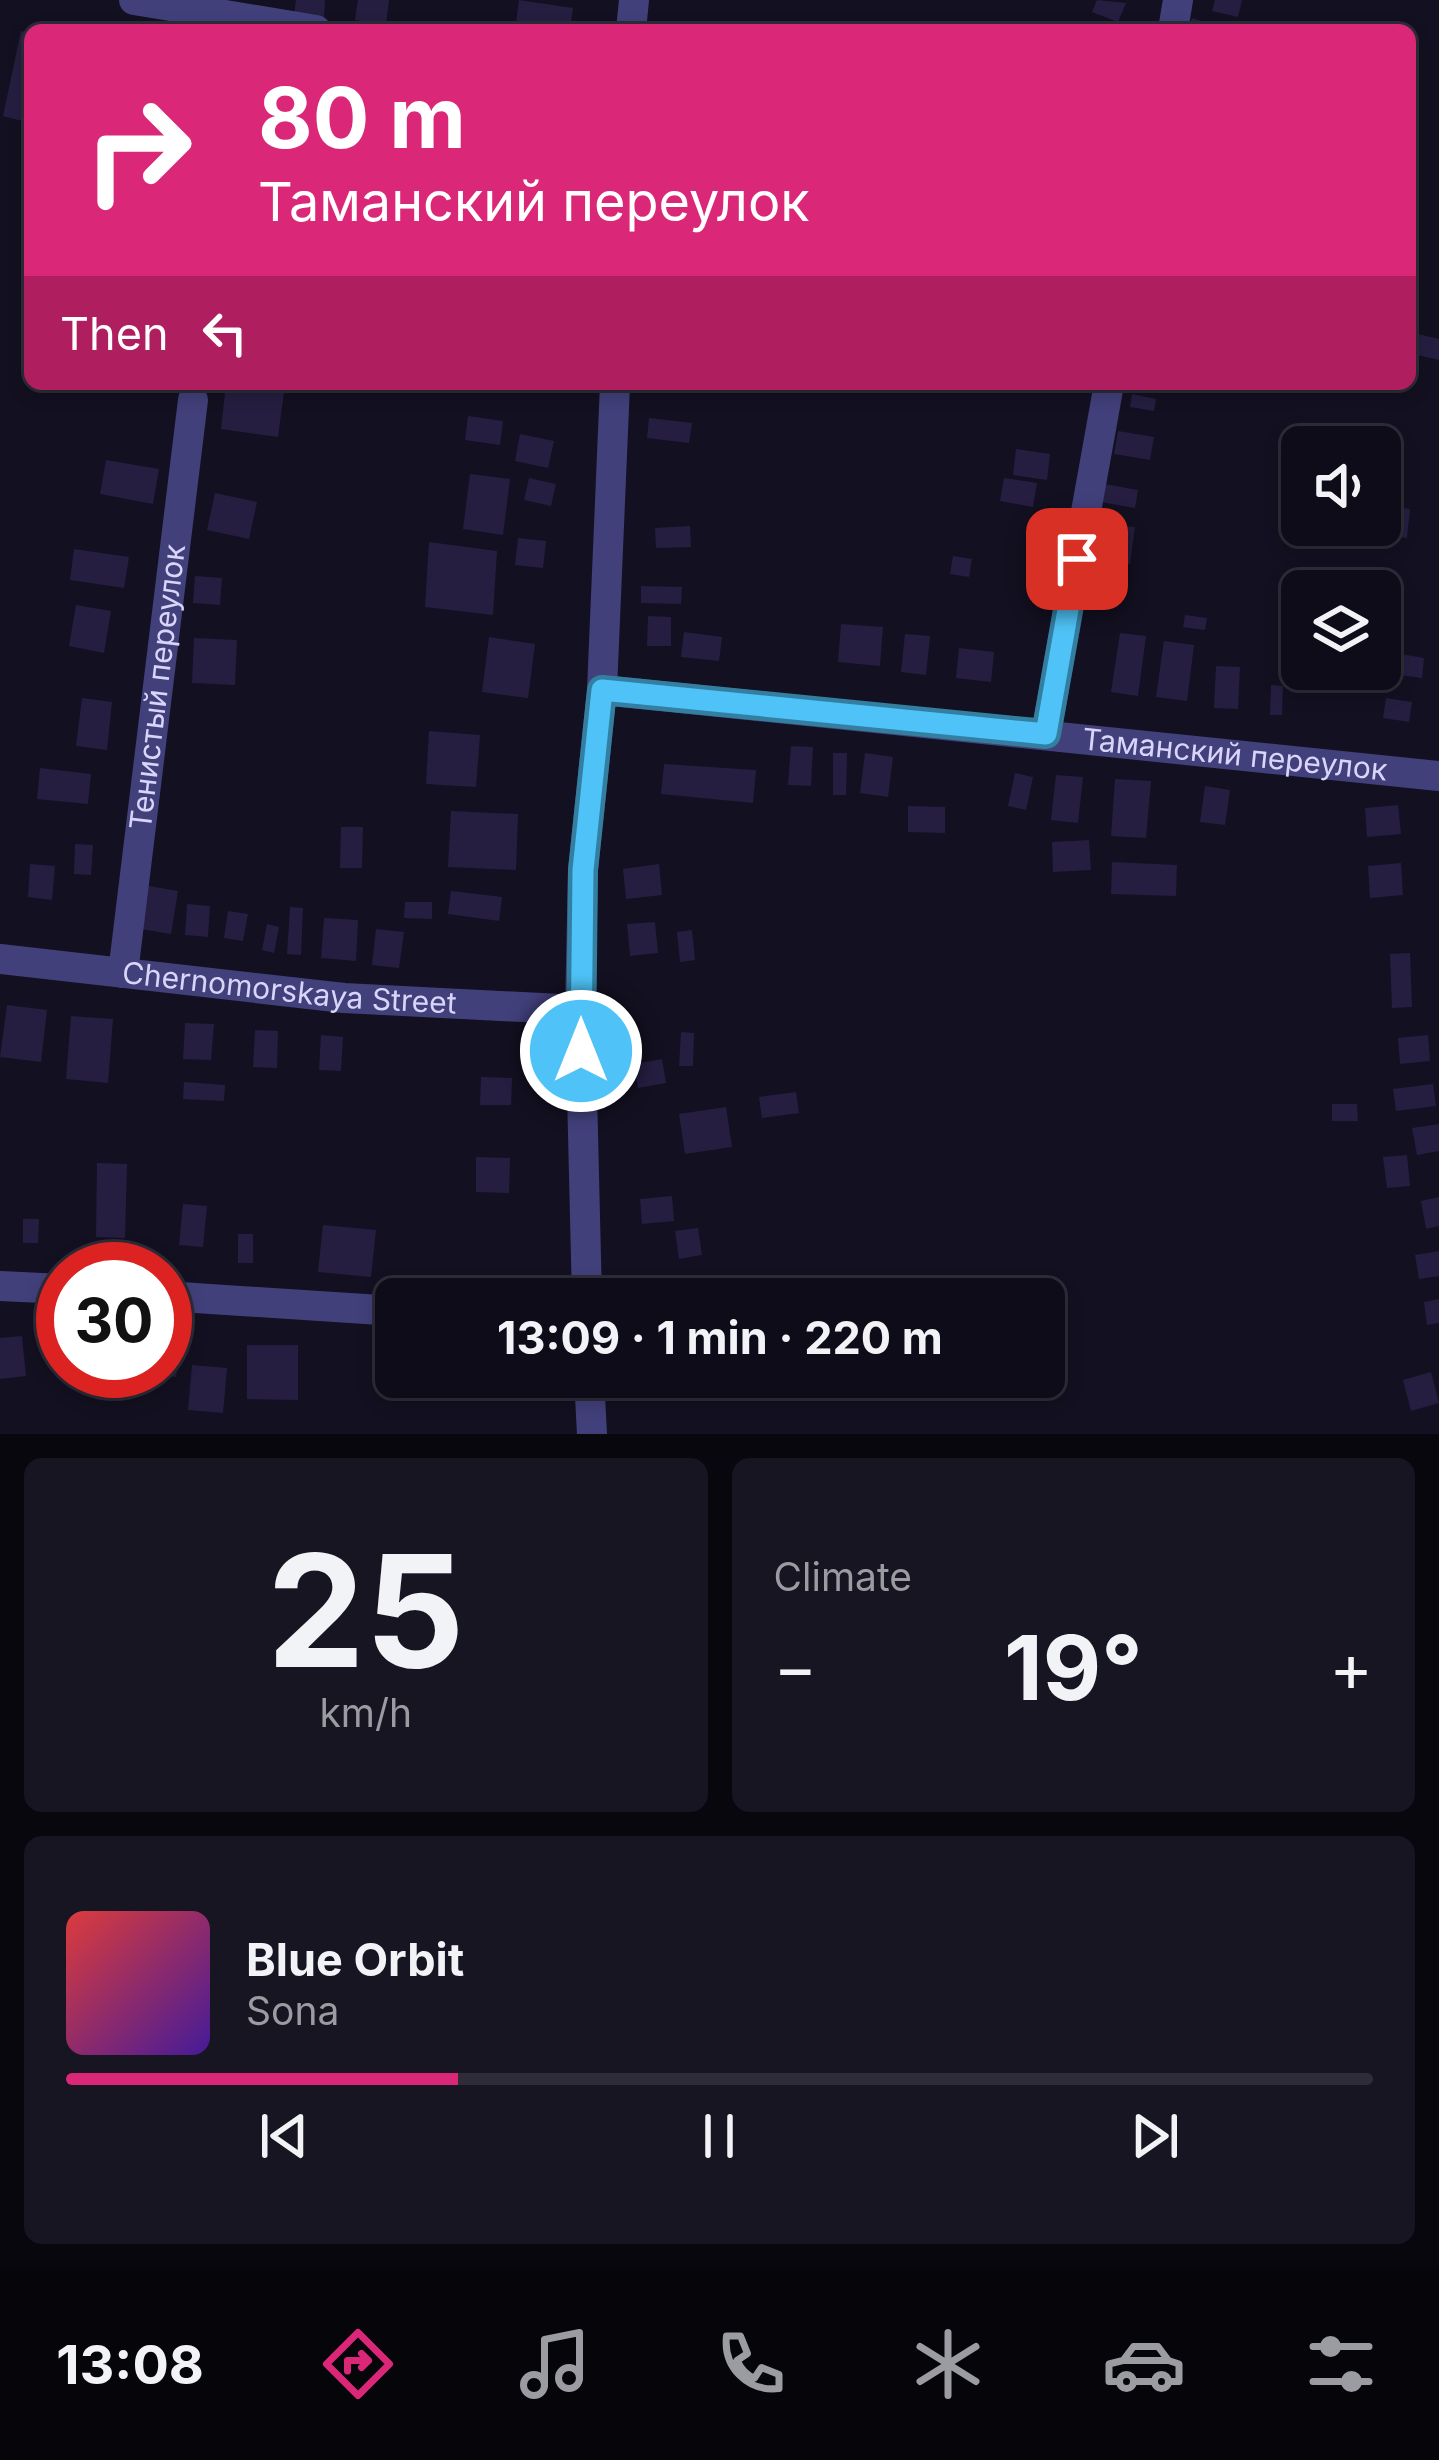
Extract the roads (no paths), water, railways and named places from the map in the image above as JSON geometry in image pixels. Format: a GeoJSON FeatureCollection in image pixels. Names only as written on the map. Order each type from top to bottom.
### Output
{"type":"FeatureCollection","features":[{"type":"Feature","properties":{"kind":"street"},"geometry":{"type":"LineString","coordinates":[[134,0],[280,24]]}},
{"type":"Feature","properties":{"kind":"street"},"geometry":{"type":"LineString","coordinates":[[586,1278],[580,1010],[583,870],[602,690],[615,390]]}},
{"type":"Feature","properties":{"kind":"street"},"geometry":{"type":"LineString","coordinates":[[1046,734],[1108,390]]}},
{"type":"Feature","properties":{"kind":"street","name":"Тенистый переулок"},"geometry":{"type":"LineString","coordinates":[[123,973],[193,400]]}},
{"type":"Feature","properties":{"kind":"street","name":"Таманский переулок"},"geometry":{"type":"LineString","coordinates":[[602,690],[1439,776]]}},
{"type":"Feature","properties":{"kind":"street","name":"Chernomorskaya Street"},"geometry":{"type":"LineString","coordinates":[[0,959],[344,998],[580,1010]]}},
{"type":"Feature","properties":{"kind":"street"},"geometry":{"type":"LineString","coordinates":[[0,1286],[36,1288]]}},
{"type":"Feature","properties":{"kind":"street"},"geometry":{"type":"LineString","coordinates":[[192,1298],[375,1310]]}},
{"type":"Feature","properties":{"kind":"street"},"geometry":{"type":"LineString","coordinates":[[591,1398],[592,1434]]}}]}
